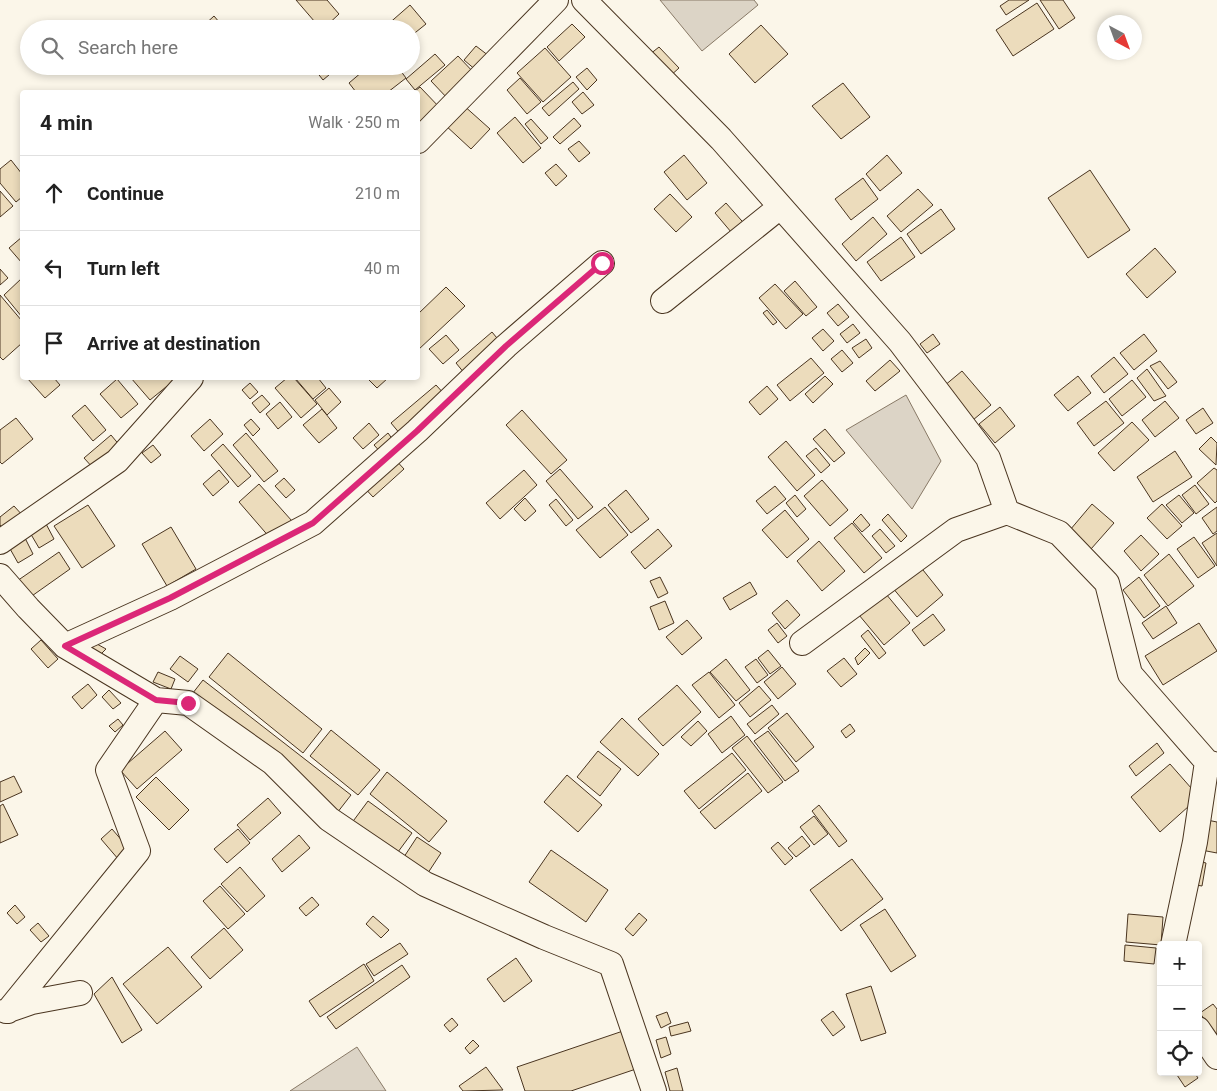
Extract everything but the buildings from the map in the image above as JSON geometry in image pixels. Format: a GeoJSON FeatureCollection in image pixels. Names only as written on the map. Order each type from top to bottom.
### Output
{"type":"FeatureCollection","features":[{"type":"Feature","properties":{"kind":"street"},"geometry":{"type":"LineString","coordinates":[[420,139],[556,0]]}},
{"type":"Feature","properties":{"kind":"street"},"geometry":{"type":"LineString","coordinates":[[584,0],[721,139],[900,342],[988,458],[1007,512]]}},
{"type":"Feature","properties":{"kind":"street"},"geometry":{"type":"LineString","coordinates":[[663,301],[780,207]]}},
{"type":"Feature","properties":{"kind":"street"},"geometry":{"type":"LineString","coordinates":[[65,646],[170,598],[313,523],[417,431],[506,346],[602,263]]}},
{"type":"Feature","properties":{"kind":"street"},"geometry":{"type":"LineString","coordinates":[[0,542],[120,458],[189,380]]}},
{"type":"Feature","properties":{"kind":"street"},"geometry":{"type":"LineString","coordinates":[[802,643],[956,530],[1007,512],[1058,533],[1107,583],[1130,674],[1212,763],[1174,941]]}},
{"type":"Feature","properties":{"kind":"street"},"geometry":{"type":"LineString","coordinates":[[0,576],[65,646],[156,700],[188,703],[273,764],[329,819],[425,884],[544,937],[611,964],[654,1091]]}},
{"type":"Feature","properties":{"kind":"street"},"geometry":{"type":"LineString","coordinates":[[4,1012],[138,851],[108,770],[156,700]]}},
{"type":"Feature","properties":{"kind":"street"},"geometry":{"type":"LineString","coordinates":[[4,1012],[32,1002],[80,993]]}},
{"type":"Feature","properties":{"kind":"street"},"geometry":{"type":"LineString","coordinates":[[1199,1031],[1217,1056]]}},
{"type":"Feature","properties":{"kind":"shaded area"},"geometry":{"type":"Polygon","coordinates":[[[660,0],[754,0],[758,5],[702,51],[660,0]]]}},
{"type":"Feature","properties":{"kind":"shaded area"},"geometry":{"type":"Polygon","coordinates":[[[906,395],[941,461],[912,509],[846,430],[906,395]]]}},
{"type":"Feature","properties":{"kind":"shaded area"},"geometry":{"type":"Polygon","coordinates":[[[357,1047],[386,1091],[290,1091],[357,1047]]]}},
{"type":"Feature","properties":{"kind":"route"},"geometry":{"type":"LineString","coordinates":[[188,703],[156,700],[65,646],[170,598],[313,523],[417,431],[506,346],[602,263]]}}]}
